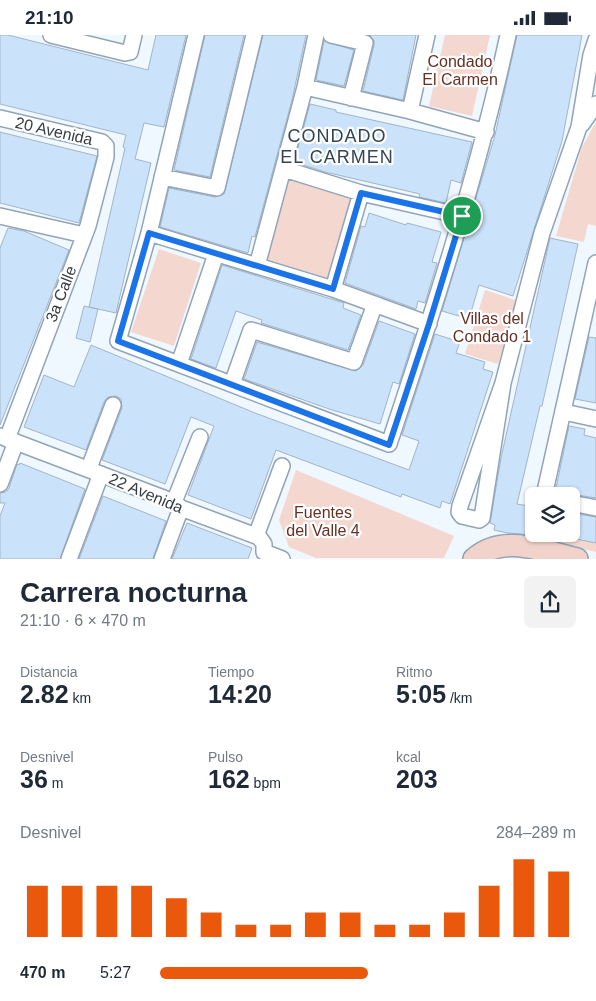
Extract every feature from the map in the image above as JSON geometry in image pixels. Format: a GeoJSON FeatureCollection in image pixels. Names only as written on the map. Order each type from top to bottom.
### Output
{"type":"FeatureCollection","features":[{"type":"Feature","properties":{"kind":"main road"},"geometry":{"type":"LineString","coordinates":[[474,559],[491,548],[509,544],[576,559]]}},
{"type":"Feature","properties":{"kind":"street"},"geometry":{"type":"LineString","coordinates":[[51,35],[125,53],[130,52],[134,35]]}},
{"type":"Feature","properties":{"kind":"street"},"geometry":{"type":"LineString","coordinates":[[196,35],[149,233],[118,341],[389,445],[462,216],[486,132],[508,35]]}},
{"type":"Feature","properties":{"kind":"street"},"geometry":{"type":"LineString","coordinates":[[162,177],[217,188],[254,35]]}},
{"type":"Feature","properties":{"kind":"street"},"geometry":{"type":"LineString","coordinates":[[257,266],[305,87],[316,35]]}},
{"type":"Feature","properties":{"kind":"street"},"geometry":{"type":"LineString","coordinates":[[331,35],[365,43],[351,98]]}},
{"type":"Feature","properties":{"kind":"street"},"geometry":{"type":"LineString","coordinates":[[410,111],[427,35]]}},
{"type":"Feature","properties":{"kind":"street"},"geometry":{"type":"LineString","coordinates":[[503,383],[482,518],[474,520],[462,516],[459,511],[460,506],[503,383],[542,233],[579,127],[594,51]]}},
{"type":"Feature","properties":{"kind":"street"},"geometry":{"type":"LineString","coordinates":[[305,87],[410,111],[486,132]]}},
{"type":"Feature","properties":{"kind":"street"},"geometry":{"type":"LineString","coordinates":[[579,127],[596,104]]}},
{"type":"Feature","properties":{"kind":"street","name":"20 Avenida"},"geometry":{"type":"LineString","coordinates":[[0,118],[102,142],[106,146]]}},
{"type":"Feature","properties":{"kind":"street","name":"3a Calle"},"geometry":{"type":"LineString","coordinates":[[0,484],[8,439],[88,226],[106,157],[106,146]]}},
{"type":"Feature","properties":{"kind":"street"},"geometry":{"type":"LineString","coordinates":[[284,169],[361,193],[462,216]]}},
{"type":"Feature","properties":{"kind":"street"},"geometry":{"type":"LineString","coordinates":[[333,289],[361,193]]}},
{"type":"Feature","properties":{"kind":"street"},"geometry":{"type":"LineString","coordinates":[[0,216],[84,235]]}},
{"type":"Feature","properties":{"kind":"street"},"geometry":{"type":"LineString","coordinates":[[149,233],[333,289],[429,324]]}},
{"type":"Feature","properties":{"kind":"street"},"geometry":{"type":"LineString","coordinates":[[178,364],[216,254]]}},
{"type":"Feature","properties":{"kind":"street"},"geometry":{"type":"LineString","coordinates":[[546,487],[564,412],[589,325],[596,263]]}},
{"type":"Feature","properties":{"kind":"street"},"geometry":{"type":"LineString","coordinates":[[232,384],[251,330],[354,362],[375,304]]}},
{"type":"Feature","properties":{"kind":"street"},"geometry":{"type":"LineString","coordinates":[[69,559],[113,405]]}},
{"type":"Feature","properties":{"kind":"street"},"geometry":{"type":"LineString","coordinates":[[564,412],[596,419]]}},
{"type":"Feature","properties":{"kind":"street"},"geometry":{"type":"LineString","coordinates":[[162,559],[200,437]]}},
{"type":"Feature","properties":{"kind":"street","name":"22 Avenida"},"geometry":{"type":"LineString","coordinates":[[8,439],[95,471],[256,536]]}},
{"type":"Feature","properties":{"kind":"street"},"geometry":{"type":"LineString","coordinates":[[282,466],[256,536],[264,544],[263,555],[282,559]]}},
{"type":"Feature","properties":{"kind":"street"},"geometry":{"type":"LineString","coordinates":[[580,505],[596,508]]}},
{"type":"Feature","properties":{"kind":"green space","name":"Condado El Carmen"},"geometry":{"type":"Polygon","coordinates":[[[445,35],[490,35],[472,116],[429,106],[445,35]]]}},
{"type":"Feature","properties":{"kind":"green space"},"geometry":{"type":"Polygon","coordinates":[[[596,122],[596,226],[588,224],[584,242],[556,236],[582,147],[596,122]]]}},
{"type":"Feature","properties":{"kind":"green space","name":"Condado El Carmen"},"geometry":{"type":"Polygon","coordinates":[[[288,176],[353,196],[327,282],[262,262],[288,176]]]}},
{"type":"Feature","properties":{"kind":"green space"},"geometry":{"type":"Polygon","coordinates":[[[159,249],[201,263],[174,346],[131,332],[159,249]]]}},
{"type":"Feature","properties":{"kind":"green space","name":"Villas del Condado 1"},"geometry":{"type":"Polygon","coordinates":[[[485,290],[518,301],[498,364],[465,354],[485,290]]]}},
{"type":"Feature","properties":{"kind":"green space","name":"Fuentes del Valle 4"},"geometry":{"type":"Polygon","coordinates":[[[296,470],[454,536],[444,558],[316,558],[289,547],[279,520],[296,470]]]}},
{"type":"Feature","properties":{"kind":"green space"},"geometry":{"type":"Polygon","coordinates":[[[580,538],[596,542],[596,552],[550,542],[580,542],[580,538]]]}},
{"type":"Feature","properties":{"kind":"building"},"geometry":{"type":"Polygon","coordinates":[[[0,35],[8,35],[148,70],[156,35],[186,35],[164,127],[144,123],[135,159],[151,163],[116,313],[89,307],[125,148],[123,147],[126,135],[0,104],[0,35]]]}},
{"type":"Feature","properties":{"kind":"building"},"geometry":{"type":"Polygon","coordinates":[[[205,35],[244,35],[210,177],[174,170],[205,35]]]}},
{"type":"Feature","properties":{"kind":"building"},"geometry":{"type":"Polygon","coordinates":[[[263,35],[306,35],[292,100],[255,237],[252,236],[248,253],[160,227],[169,188],[215,197],[224,194],[263,35]]]}},
{"type":"Feature","properties":{"kind":"building"},"geometry":{"type":"Polygon","coordinates":[[[369,35],[416,35],[403,100],[363,91],[374,45],[374,40],[369,35]]]}},
{"type":"Feature","properties":{"kind":"building"},"geometry":{"type":"Polygon","coordinates":[[[517,35],[582,35],[562,141],[513,296],[479,285],[469,319],[442,311],[495,135],[517,35]]]}},
{"type":"Feature","properties":{"kind":"building"},"geometry":{"type":"Polygon","coordinates":[[[324,41],[354,50],[344,86],[316,80],[324,41]]]}},
{"type":"Feature","properties":{"kind":"building"},"geometry":{"type":"Polygon","coordinates":[[[310,104],[336,110],[336,112],[472,142],[461,183],[451,180],[446,203],[419,197],[420,194],[325,172],[294,162],[310,104]]]}},
{"type":"Feature","properties":{"kind":"building"},"geometry":{"type":"Polygon","coordinates":[[[0,132],[97,156],[79,223],[0,203],[0,132]]]}},
{"type":"Feature","properties":{"kind":"building"},"geometry":{"type":"Polygon","coordinates":[[[369,213],[406,225],[407,223],[441,232],[432,262],[437,263],[425,303],[418,301],[416,309],[345,283],[361,226],[365,227],[369,213]]]}},
{"type":"Feature","properties":{"kind":"building"},"geometry":{"type":"Polygon","coordinates":[[[8,228],[24,231],[69,250],[0,425],[0,248],[8,228]]]}},
{"type":"Feature","properties":{"kind":"building"},"geometry":{"type":"Polygon","coordinates":[[[550,238],[578,244],[542,406],[540,406],[517,504],[525,505],[525,534],[494,530],[495,525],[490,523],[501,458],[550,238]]]}},
{"type":"Feature","properties":{"kind":"building"},"geometry":{"type":"Polygon","coordinates":[[[222,265],[344,303],[343,308],[361,315],[348,350],[261,323],[262,320],[236,311],[216,368],[191,359],[222,265]]]}},
{"type":"Feature","properties":{"kind":"building"},"geometry":{"type":"Polygon","coordinates":[[[84,306],[98,309],[90,342],[76,338],[84,306]]]}},
{"type":"Feature","properties":{"kind":"building"},"geometry":{"type":"Polygon","coordinates":[[[379,321],[415,334],[399,384],[393,382],[380,424],[332,410],[244,379],[257,342],[356,371],[363,365],[379,321]]]}},
{"type":"Feature","properties":{"kind":"building"},"geometry":{"type":"Polygon","coordinates":[[[435,334],[460,342],[456,353],[485,362],[483,369],[493,372],[450,504],[442,501],[440,508],[402,494],[401,497],[276,450],[251,519],[188,495],[214,426],[191,417],[165,484],[102,460],[122,408],[121,399],[116,396],[108,397],[104,402],[86,450],[24,427],[44,375],[74,387],[91,345],[255,413],[409,470],[419,441],[402,435],[435,334]]]}},
{"type":"Feature","properties":{"kind":"building"},"geometry":{"type":"Polygon","coordinates":[[[589,337],[596,338],[596,403],[575,399],[589,337]]]}},
{"type":"Feature","properties":{"kind":"building"},"geometry":{"type":"Polygon","coordinates":[[[569,426],[585,429],[584,435],[596,438],[596,498],[580,495],[580,487],[556,487],[569,426]]]}},
{"type":"Feature","properties":{"kind":"building"},"geometry":{"type":"Polygon","coordinates":[[[20,463],[85,489],[60,559],[0,559],[0,516],[5,503],[0,503],[0,493],[6,492],[9,488],[17,464],[19,465],[20,463]]]}},
{"type":"Feature","properties":{"kind":"building"},"geometry":{"type":"Polygon","coordinates":[[[103,496],[166,521],[153,559],[79,559],[103,496]]]}},
{"type":"Feature","properties":{"kind":"building"},"geometry":{"type":"Polygon","coordinates":[[[580,514],[596,517],[596,543],[580,540],[580,514]]]}},
{"type":"Feature","properties":{"kind":"building"},"geometry":{"type":"Polygon","coordinates":[[[187,523],[252,548],[248,559],[172,559],[187,523]]]}},
{"type":"Feature","properties":{"kind":"district","name":"CONDADO EL CARMEN"},"geometry":{"type":"Point","coordinates":[337,146]}},
{"type":"Feature","properties":{"kind":"route"},"geometry":{"type":"LineString","coordinates":[[361,193],[462,216],[389,445],[118,341],[149,233],[333,289],[361,193]]}}]}
